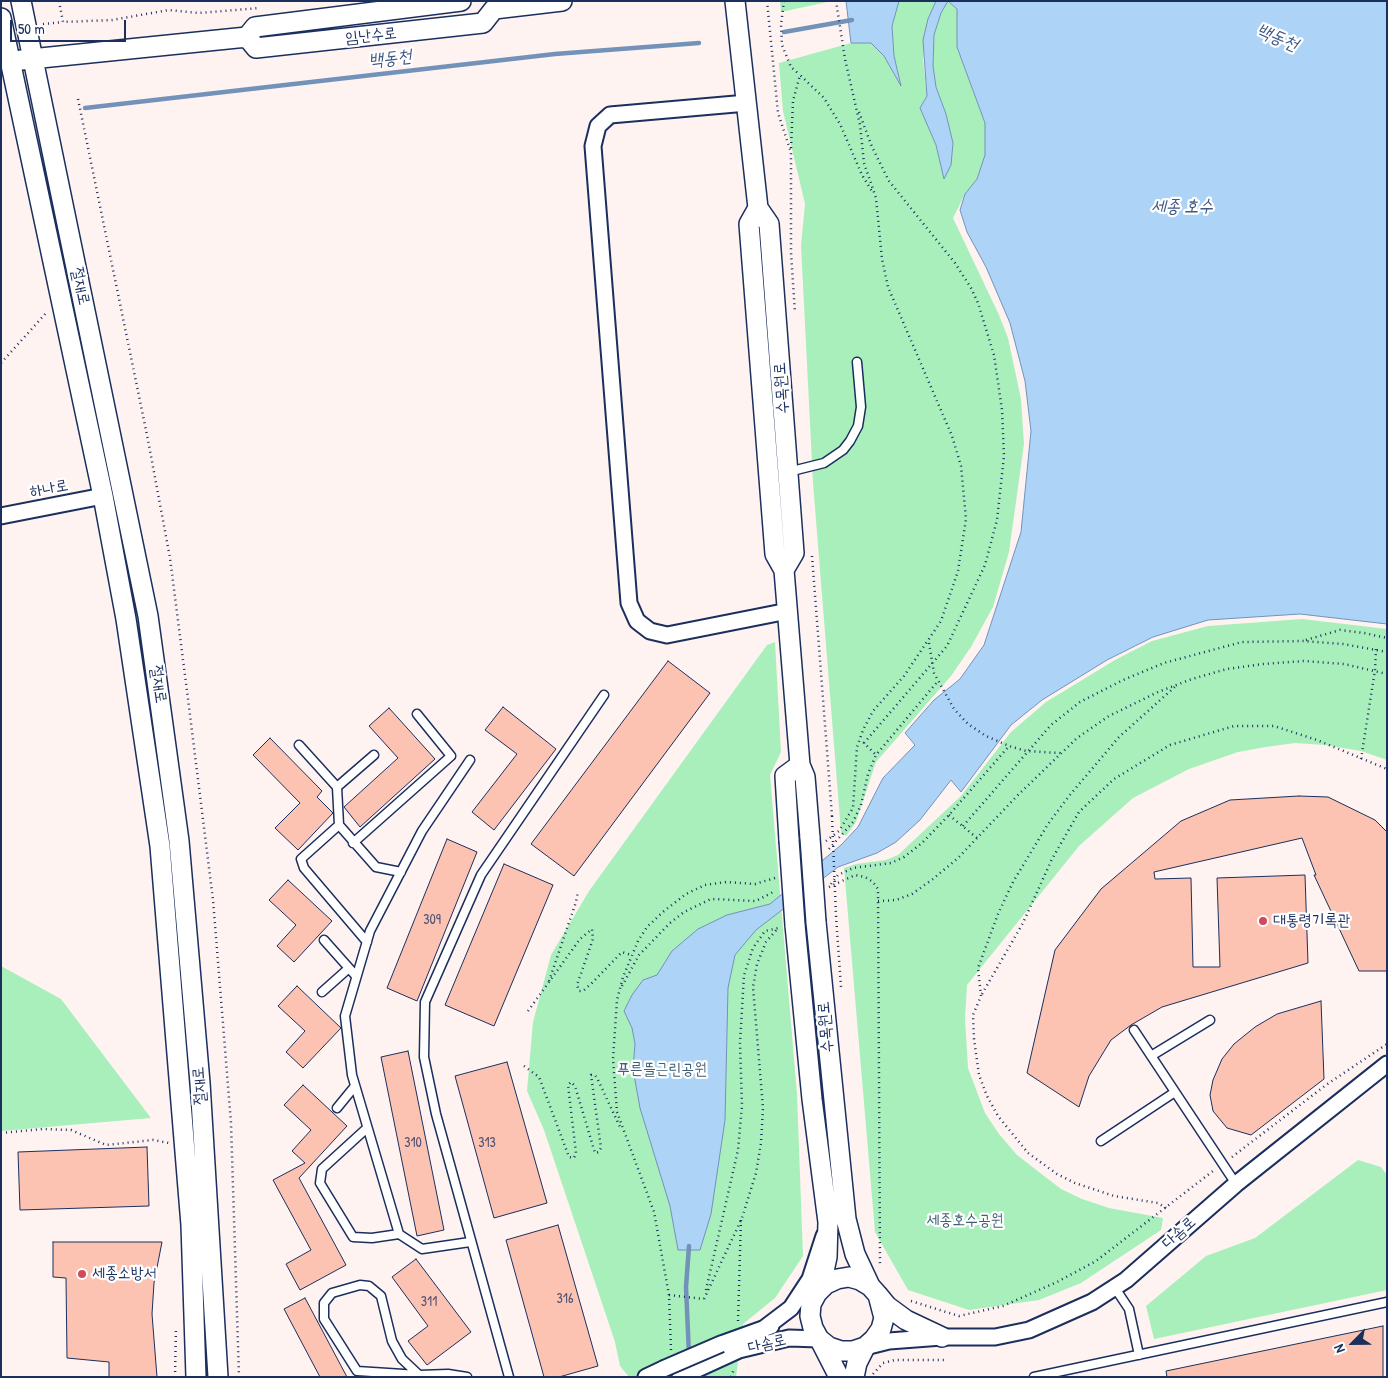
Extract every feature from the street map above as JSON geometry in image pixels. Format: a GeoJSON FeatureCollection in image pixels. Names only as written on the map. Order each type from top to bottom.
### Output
{"type":"FeatureCollection","features":[{"type":"Feature","properties":{"kind":"street","name":"절재로"},"geometry":{"type":"LineString","coordinates":[[21,1],[150,626],[180,841],[200,1083],[218,1377]]}},
{"type":"Feature","properties":{"kind":"street","name":"임난수로"},"geometry":{"type":"LineString","coordinates":[[6,62],[247,37],[255,27],[461,1]]}},
{"type":"Feature","properties":{"kind":"street","name":"임난수로"},"geometry":{"type":"LineString","coordinates":[[247,37],[256,48],[483,23],[489,5],[562,1]]}},
{"type":"Feature","properties":{"kind":"street","name":"수목원로"},"geometry":{"type":"LineString","coordinates":[[735,1],[758,208],[769,224],[794,553],[784,570]]}},
{"type":"Feature","properties":{"kind":"street","name":"절재로"},"geometry":{"type":"LineString","coordinates":[[1,18],[6,62],[103,496],[126,619],[160,846],[191,1225],[196,1377]]}},
{"type":"Feature","properties":{"kind":"street"},"geometry":{"type":"LineString","coordinates":[[747,103],[610,115],[598,126],[593,146],[628,593],[629,603],[637,620],[650,631],[666,635],[788,611]]}},
{"type":"Feature","properties":{"kind":"street","name":"수목원로"},"geometry":{"type":"LineString","coordinates":[[758,208],[749,224],[775,554],[784,570],[800,766],[805,777],[837,1221],[815,1297]]}},
{"type":"Feature","properties":{"kind":"street","name":"하나로"},"geometry":{"type":"LineString","coordinates":[[1,516],[103,496]]}},
{"type":"Feature","properties":{"kind":"street","name":"수목원로"},"geometry":{"type":"LineString","coordinates":[[800,766],[785,776],[789,840],[787,926],[812,1099],[837,1221],[874,1290]]}},
{"type":"Feature","properties":{"kind":"street","name":"다솜로"},"geometry":{"type":"LineString","coordinates":[[680,1377],[739,1350],[789,1338],[819,1339],[829,1347],[841,1351],[854,1351],[889,1341],[942,1337],[995,1337],[1029,1330],[1065,1316],[1115,1288],[1236,1184],[1387,1064]]}},
{"type":"Feature","properties":{"kind":"street","name":"수목원로"},"geometry":{"type":"LineString","coordinates":[[762,1330],[791,1308],[810,1279],[837,1221]]}},
{"type":"Feature","properties":{"kind":"street"},"geometry":{"type":"LineString","coordinates":[[837,1221],[885,1293],[942,1337]]}},
{"type":"Feature","properties":{"kind":"street","name":"다솜로"},"geometry":{"type":"LineString","coordinates":[[646,1377],[721,1344],[796,1317],[837,1278],[849,1277],[860,1280],[874,1290],[887,1306],[906,1320],[942,1337]]}},
{"type":"Feature","properties":{"kind":"street"},"geometry":{"type":"LineString","coordinates":[[854,1377],[857,1363],[865,1347],[881,1329],[884,1318],[883,1306],[874,1290]]}},
{"type":"Feature","properties":{"kind":"street"},"geometry":{"type":"LineString","coordinates":[[815,1297],[810,1316],[813,1328],[839,1377]]}},
{"type":"Feature","properties":{"kind":"lane"},"geometry":{"type":"LineString","coordinates":[[788,472],[824,463],[843,450],[850,440],[858,426],[861,407],[857,362]]}},
{"type":"Feature","properties":{"kind":"lane"},"geometry":{"type":"LineString","coordinates":[[509,1377],[436,1114],[424,1057],[425,1002],[481,875],[604,695]]}},
{"type":"Feature","properties":{"kind":"lane"},"geometry":{"type":"LineString","coordinates":[[353,843],[451,756],[417,714]]}},
{"type":"Feature","properties":{"kind":"lane"},"geometry":{"type":"LineString","coordinates":[[299,744],[337,787],[339,825],[353,843],[376,867],[401,872]]}},
{"type":"Feature","properties":{"kind":"lane"},"geometry":{"type":"LineString","coordinates":[[337,787],[374,756]]}},
{"type":"Feature","properties":{"kind":"lane"},"geometry":{"type":"LineString","coordinates":[[470,760],[422,831],[370,931],[345,1016],[355,1086],[399,1234],[422,1249],[470,1242]]}},
{"type":"Feature","properties":{"kind":"lane"},"geometry":{"type":"LineString","coordinates":[[339,825],[301,859],[304,868],[367,942]]}},
{"type":"Feature","properties":{"kind":"lane"},"geometry":{"type":"LineString","coordinates":[[324,940],[356,976]]}},
{"type":"Feature","properties":{"kind":"lane"},"geometry":{"type":"LineString","coordinates":[[322,992],[349,968]]}},
{"type":"Feature","properties":{"kind":"lane"},"geometry":{"type":"LineString","coordinates":[[1151,1056],[1210,1020]]}},
{"type":"Feature","properties":{"kind":"lane"},"geometry":{"type":"LineString","coordinates":[[1134,1030],[1236,1184]]}},
{"type":"Feature","properties":{"kind":"lane"},"geometry":{"type":"LineString","coordinates":[[337,1108],[355,1086]]}},
{"type":"Feature","properties":{"kind":"lane"},"geometry":{"type":"LineString","coordinates":[[1101,1141],[1175,1092]]}},
{"type":"Feature","properties":{"kind":"lane"},"geometry":{"type":"LineString","coordinates":[[367,1128],[322,1169],[320,1183],[354,1237],[372,1238],[399,1234]]}},
{"type":"Feature","properties":{"kind":"lane"},"geometry":{"type":"LineString","coordinates":[[419,1375],[402,1359],[392,1341],[381,1296],[369,1286],[360,1285],[332,1293],[324,1303],[324,1319],[356,1371],[419,1375],[448,1374],[468,1377]]}},
{"type":"Feature","properties":{"kind":"lane"},"geometry":{"type":"LineString","coordinates":[[1115,1288],[1129,1309],[1139,1355]]}},
{"type":"Feature","properties":{"kind":"lane"},"geometry":{"type":"LineString","coordinates":[[1034,1377],[1387,1302]]}},
{"type":"Feature","properties":{"kind":"path"},"geometry":{"type":"LineString","coordinates":[[59,1],[63,22],[112,20],[169,10],[199,13],[267,7]]}},
{"type":"Feature","properties":{"kind":"path"},"geometry":{"type":"LineString","coordinates":[[767,1],[768,10]]}},
{"type":"Feature","properties":{"kind":"path"},"geometry":{"type":"LineString","coordinates":[[784,1],[781,25],[782,45],[791,67],[824,98],[840,124],[862,175],[876,198]]}},
{"type":"Feature","properties":{"kind":"path"},"geometry":{"type":"LineString","coordinates":[[836,1],[845,59],[856,103],[872,147],[889,181],[937,238],[971,288],[986,326],[994,354],[1002,410],[1004,456],[997,520],[986,565],[947,646],[864,743],[876,755]]}},
{"type":"Feature","properties":{"kind":"path"},"geometry":{"type":"LineString","coordinates":[[791,152],[793,101],[800,75]]}},
{"type":"Feature","properties":{"kind":"path"},"geometry":{"type":"LineString","coordinates":[[856,103],[864,164],[876,198],[882,259],[888,287],[897,306]]}},
{"type":"Feature","properties":{"kind":"path"},"geometry":{"type":"LineString","coordinates":[[1,363],[49,309]]}},
{"type":"Feature","properties":{"kind":"path"},"geometry":{"type":"LineString","coordinates":[[1303,641],[1340,630],[1387,638]]}},
{"type":"Feature","properties":{"kind":"path"},"geometry":{"type":"LineString","coordinates":[[929,641],[932,664],[942,689],[954,709],[968,724],[986,736],[1026,752],[1060,753]]}},
{"type":"Feature","properties":{"kind":"path"},"geometry":{"type":"LineString","coordinates":[[963,826],[1051,725],[1080,702],[1156,666],[1200,652],[1242,642],[1303,641],[1376,649],[1387,652]]}},
{"type":"Feature","properties":{"kind":"path"},"geometry":{"type":"LineString","coordinates":[[1361,759],[1375,670],[1376,649]]}},
{"type":"Feature","properties":{"kind":"path"},"geometry":{"type":"LineString","coordinates":[[878,901],[896,900],[912,894],[940,874],[1077,738],[1109,716],[1177,685],[1227,669],[1304,661],[1344,664],[1387,674]]}},
{"type":"Feature","properties":{"kind":"path"},"geometry":{"type":"LineString","coordinates":[[981,996],[978,968],[998,914],[1013,882],[1048,824],[1068,796],[1119,736],[1177,685]]}},
{"type":"Feature","properties":{"kind":"path"},"geometry":{"type":"LineString","coordinates":[[1166,1208],[1158,1203],[1114,1196],[1075,1184],[1042,1164],[1015,1139],[998,1116],[979,1075],[973,1015],[981,996],[1023,924],[1052,859],[1079,812],[1114,778],[1139,762],[1170,745],[1234,726],[1274,726],[1317,740],[1387,769]]}},
{"type":"Feature","properties":{"kind":"path"},"geometry":{"type":"LineString","coordinates":[[829,888],[838,875],[853,868],[891,863],[904,857],[922,843],[949,815],[1007,746]]}},
{"type":"Feature","properties":{"kind":"path"},"geometry":{"type":"LineString","coordinates":[[949,815],[977,838]]}},
{"type":"Feature","properties":{"kind":"path"},"geometry":{"type":"LineString","coordinates":[[832,816],[836,916]]}},
{"type":"Feature","properties":{"kind":"path"},"geometry":{"type":"LineString","coordinates":[[549,982],[578,891]]}},
{"type":"Feature","properties":{"kind":"path"},"geometry":{"type":"LineString","coordinates":[[669,1295],[704,1299],[738,1150],[742,1106],[740,1043],[744,975],[753,948],[765,931],[787,926]]}},
{"type":"Feature","properties":{"kind":"path"},"geometry":{"type":"LineString","coordinates":[[528,1011],[556,975],[580,939],[592,929],[593,939],[577,985],[579,991],[592,983],[622,952],[631,955]]}},
{"type":"Feature","properties":{"kind":"path"},"geometry":{"type":"LineString","coordinates":[[910,1301],[959,1316],[1003,1306],[1057,1282],[1096,1261],[1281,1118],[1387,1044]]}},
{"type":"Feature","properties":{"kind":"path"},"geometry":{"type":"LineString","coordinates":[[524,1066],[539,1077],[569,1157],[574,1158],[576,1153],[568,1085],[572,1082],[575,1086],[595,1153],[599,1152],[601,1148],[591,1076],[595,1074],[624,1136]]}},
{"type":"Feature","properties":{"kind":"path"},"geometry":{"type":"LineString","coordinates":[[1,1133],[43,1129],[71,1130],[106,1145],[153,1140],[172,1144],[171,1135]]}},
{"type":"Feature","properties":{"kind":"path"},"geometry":{"type":"LineString","coordinates":[[742,1218],[738,1321],[746,1320]]}},
{"type":"Feature","properties":{"kind":"path"},"geometry":{"type":"LineString","coordinates":[[175,1377],[176,1320]]}},
{"type":"Feature","properties":{"kind":"path"},"geometry":{"type":"LineString","coordinates":[[871,1377],[883,1363],[895,1360],[944,1360]]}},
{"type":"Feature","properties":{"kind":"green space"},"geometry":{"type":"Polygon","coordinates":[[[780,1],[832,1],[781,12],[780,1]]]}},
{"type":"Feature","properties":{"kind":"green space"},"geometry":{"type":"Polygon","coordinates":[[[899,1],[936,1],[928,19],[923,59],[927,96],[920,108],[936,145],[944,178],[953,143],[946,114],[936,87],[933,66],[934,35],[941,13],[948,1],[957,9],[957,47],[985,123],[985,155],[977,179],[965,194],[953,218],[1008,338],[1021,399],[1024,444],[1009,552],[993,607],[971,647],[951,676],[876,762],[856,822],[846,836],[841,832],[813,483],[801,245],[805,204],[783,111],[779,63],[851,43],[870,42],[884,56],[900,84],[894,56],[892,26],[899,1]]]}},
{"type":"Feature","properties":{"kind":"green space","name":"세종호수공원"},"geometry":{"type":"Polygon","coordinates":[[[1302,619],[1387,629],[1387,760],[1361,751],[1325,745],[1295,743],[1266,747],[1238,752],[1189,769],[1133,798],[1079,846],[967,985],[965,1019],[968,1068],[985,1113],[999,1134],[1017,1155],[1061,1189],[1082,1199],[1109,1208],[1163,1218],[1161,1230],[1081,1283],[1039,1300],[969,1310],[908,1290],[875,1232],[844,868],[856,864],[886,860],[898,855],[961,796],[1011,732],[1046,702],[1115,660],[1152,641],[1208,626],[1302,619]]]}},
{"type":"Feature","properties":{"kind":"green space","name":"푸른뜰근린공원"},"geometry":{"type":"Polygon","coordinates":[[[775,642],[781,752],[770,775],[797,1094],[803,1256],[775,1298],[743,1324],[736,1377],[629,1377],[620,1366],[615,1342],[544,1130],[527,1091],[533,1022],[551,955],[589,891],[767,645],[775,642]]]}},
{"type":"Feature","properties":{"kind":"green space"},"geometry":{"type":"Polygon","coordinates":[[[1,966],[61,999],[151,1118],[1,1131],[1,966]]]}},
{"type":"Feature","properties":{"kind":"green space"},"geometry":{"type":"Polygon","coordinates":[[[1358,1160],[1381,1167],[1387,1175],[1387,1290],[1154,1339],[1146,1306],[1206,1256],[1255,1238],[1358,1160]]]}},
{"type":"Feature","properties":{"kind":"water"},"geometry":{"type":"Polygon","coordinates":[[[846,1],[899,1],[892,26],[894,56],[901,86],[884,56],[871,43],[851,43],[846,1]]]}},
{"type":"Feature","properties":{"kind":"water"},"geometry":{"type":"Polygon","coordinates":[[[936,1],[948,1],[941,13],[934,35],[933,66],[936,87],[946,114],[953,143],[951,165],[944,179],[936,145],[920,108],[927,96],[923,40],[928,19],[936,1]]]}},
{"type":"Feature","properties":{"kind":"water","name":"세종 호수"},"geometry":{"type":"Polygon","coordinates":[[[948,1],[1387,1],[1387,624],[1300,614],[1208,620],[1153,637],[1107,660],[1042,700],[1011,725],[961,792],[951,780],[920,820],[896,842],[877,853],[838,867],[756,930],[735,955],[728,988],[725,1120],[711,1214],[700,1250],[678,1250],[670,1206],[640,1108],[633,1069],[635,1044],[632,1028],[624,1011],[632,995],[643,980],[657,975],[672,951],[698,929],[727,915],[770,904],[841,845],[858,827],[883,778],[915,745],[905,733],[934,700],[960,679],[984,645],[1021,532],[1031,431],[1025,381],[1010,323],[986,267],[967,232],[960,210],[965,194],[977,179],[985,155],[985,123],[957,47],[957,9],[948,1]]]}},
{"type":"Feature","properties":{"kind":"building"},"geometry":{"type":"Polygon","coordinates":[[[668,661],[710,693],[574,876],[531,844],[668,661]]]}},
{"type":"Feature","properties":{"kind":"building"},"geometry":{"type":"Polygon","coordinates":[[[503,707],[556,749],[494,830],[472,812],[517,754],[485,730],[503,707]]]}},
{"type":"Feature","properties":{"kind":"building"},"geometry":{"type":"Polygon","coordinates":[[[389,708],[435,759],[360,827],[344,807],[398,758],[369,726],[389,708]]]}},
{"type":"Feature","properties":{"kind":"building"},"geometry":{"type":"Polygon","coordinates":[[[270,738],[322,791],[317,797],[333,813],[298,850],[275,828],[300,803],[253,755],[270,738]]]}},
{"type":"Feature","properties":{"kind":"building"},"geometry":{"type":"Polygon","coordinates":[[[1299,796],[1328,797],[1375,820],[1387,832],[1387,971],[1359,971],[1314,875],[1316,875],[1302,838],[1154,872],[1155,879],[1191,878],[1193,967],[1220,967],[1217,878],[1305,875],[1308,963],[1162,1007],[1131,1025],[1111,1040],[1089,1076],[1079,1107],[1027,1073],[1055,950],[1101,889],[1181,821],[1230,800],[1299,796]]]}},
{"type":"Feature","properties":{"kind":"building"},"geometry":{"type":"Polygon","coordinates":[[[447,839],[477,852],[417,1001],[387,988],[447,839]]]}},
{"type":"Feature","properties":{"kind":"building"},"geometry":{"type":"Polygon","coordinates":[[[504,864],[553,885],[494,1026],[445,1005],[504,864]]]}},
{"type":"Feature","properties":{"kind":"building"},"geometry":{"type":"Polygon","coordinates":[[[288,880],[332,921],[294,962],[277,946],[296,925],[269,900],[288,880]]]}},
{"type":"Feature","properties":{"kind":"building"},"geometry":{"type":"Polygon","coordinates":[[[297,986],[341,1028],[303,1068],[286,1052],[305,1031],[278,1006],[297,986]]]}},
{"type":"Feature","properties":{"kind":"building"},"geometry":{"type":"Polygon","coordinates":[[[1321,1001],[1324,1079],[1251,1135],[1227,1128],[1213,1111],[1210,1095],[1213,1080],[1222,1059],[1234,1044],[1255,1027],[1277,1014],[1321,1001]]]}},
{"type":"Feature","properties":{"kind":"building"},"geometry":{"type":"Polygon","coordinates":[[[408,1051],[444,1230],[417,1236],[381,1057],[408,1051]]]}},
{"type":"Feature","properties":{"kind":"building"},"geometry":{"type":"Polygon","coordinates":[[[507,1062],[547,1203],[494,1218],[455,1076],[507,1062]]]}},
{"type":"Feature","properties":{"kind":"building"},"geometry":{"type":"Polygon","coordinates":[[[303,1085],[347,1126],[299,1178],[346,1265],[300,1290],[286,1264],[311,1250],[273,1180],[305,1163],[292,1151],[311,1130],[284,1105],[303,1085]]]}},
{"type":"Feature","properties":{"kind":"building"},"geometry":{"type":"Polygon","coordinates":[[[147,1147],[149,1206],[20,1210],[18,1152],[147,1147]]]}},
{"type":"Feature","properties":{"kind":"building"},"geometry":{"type":"Polygon","coordinates":[[[558,1225],[598,1366],[559,1377],[544,1377],[506,1240],[558,1225]]]}},
{"type":"Feature","properties":{"kind":"building"},"geometry":{"type":"Polygon","coordinates":[[[53,1242],[162,1242],[154,1283],[152,1314],[157,1377],[109,1377],[109,1362],[67,1358],[66,1278],[53,1277],[53,1242]]]}},
{"type":"Feature","properties":{"kind":"building"},"geometry":{"type":"Polygon","coordinates":[[[416,1259],[471,1332],[427,1365],[408,1341],[428,1326],[392,1277],[416,1259]]]}},
{"type":"Feature","properties":{"kind":"building"},"geometry":{"type":"Polygon","coordinates":[[[305,1298],[347,1377],[320,1377],[284,1309],[305,1298]]]}},
{"type":"Feature","properties":{"kind":"building"},"geometry":{"type":"Polygon","coordinates":[[[1383,1326],[1383,1377],[1167,1377],[1166,1371],[1383,1326]]]}},
{"type":"Feature","properties":{"kind":"waterway","name":"백동천"},"geometry":{"type":"LineString","coordinates":[[784,32],[852,20]]}},
{"type":"Feature","properties":{"kind":"waterway","name":"백동천"},"geometry":{"type":"LineString","coordinates":[[85,108],[555,54],[699,43]]}},
{"type":"Feature","properties":{"kind":"waterway"},"geometry":{"type":"LineString","coordinates":[[689,1246],[686,1287],[689,1355]]}},
{"type":"Feature","properties":{"kind":"place","name":"대통령기록관"},"geometry":{"type":"Point","coordinates":[1263,921]}},
{"type":"Feature","properties":{"kind":"place","name":"세종소방서"},"geometry":{"type":"Point","coordinates":[82,1274]}}]}
